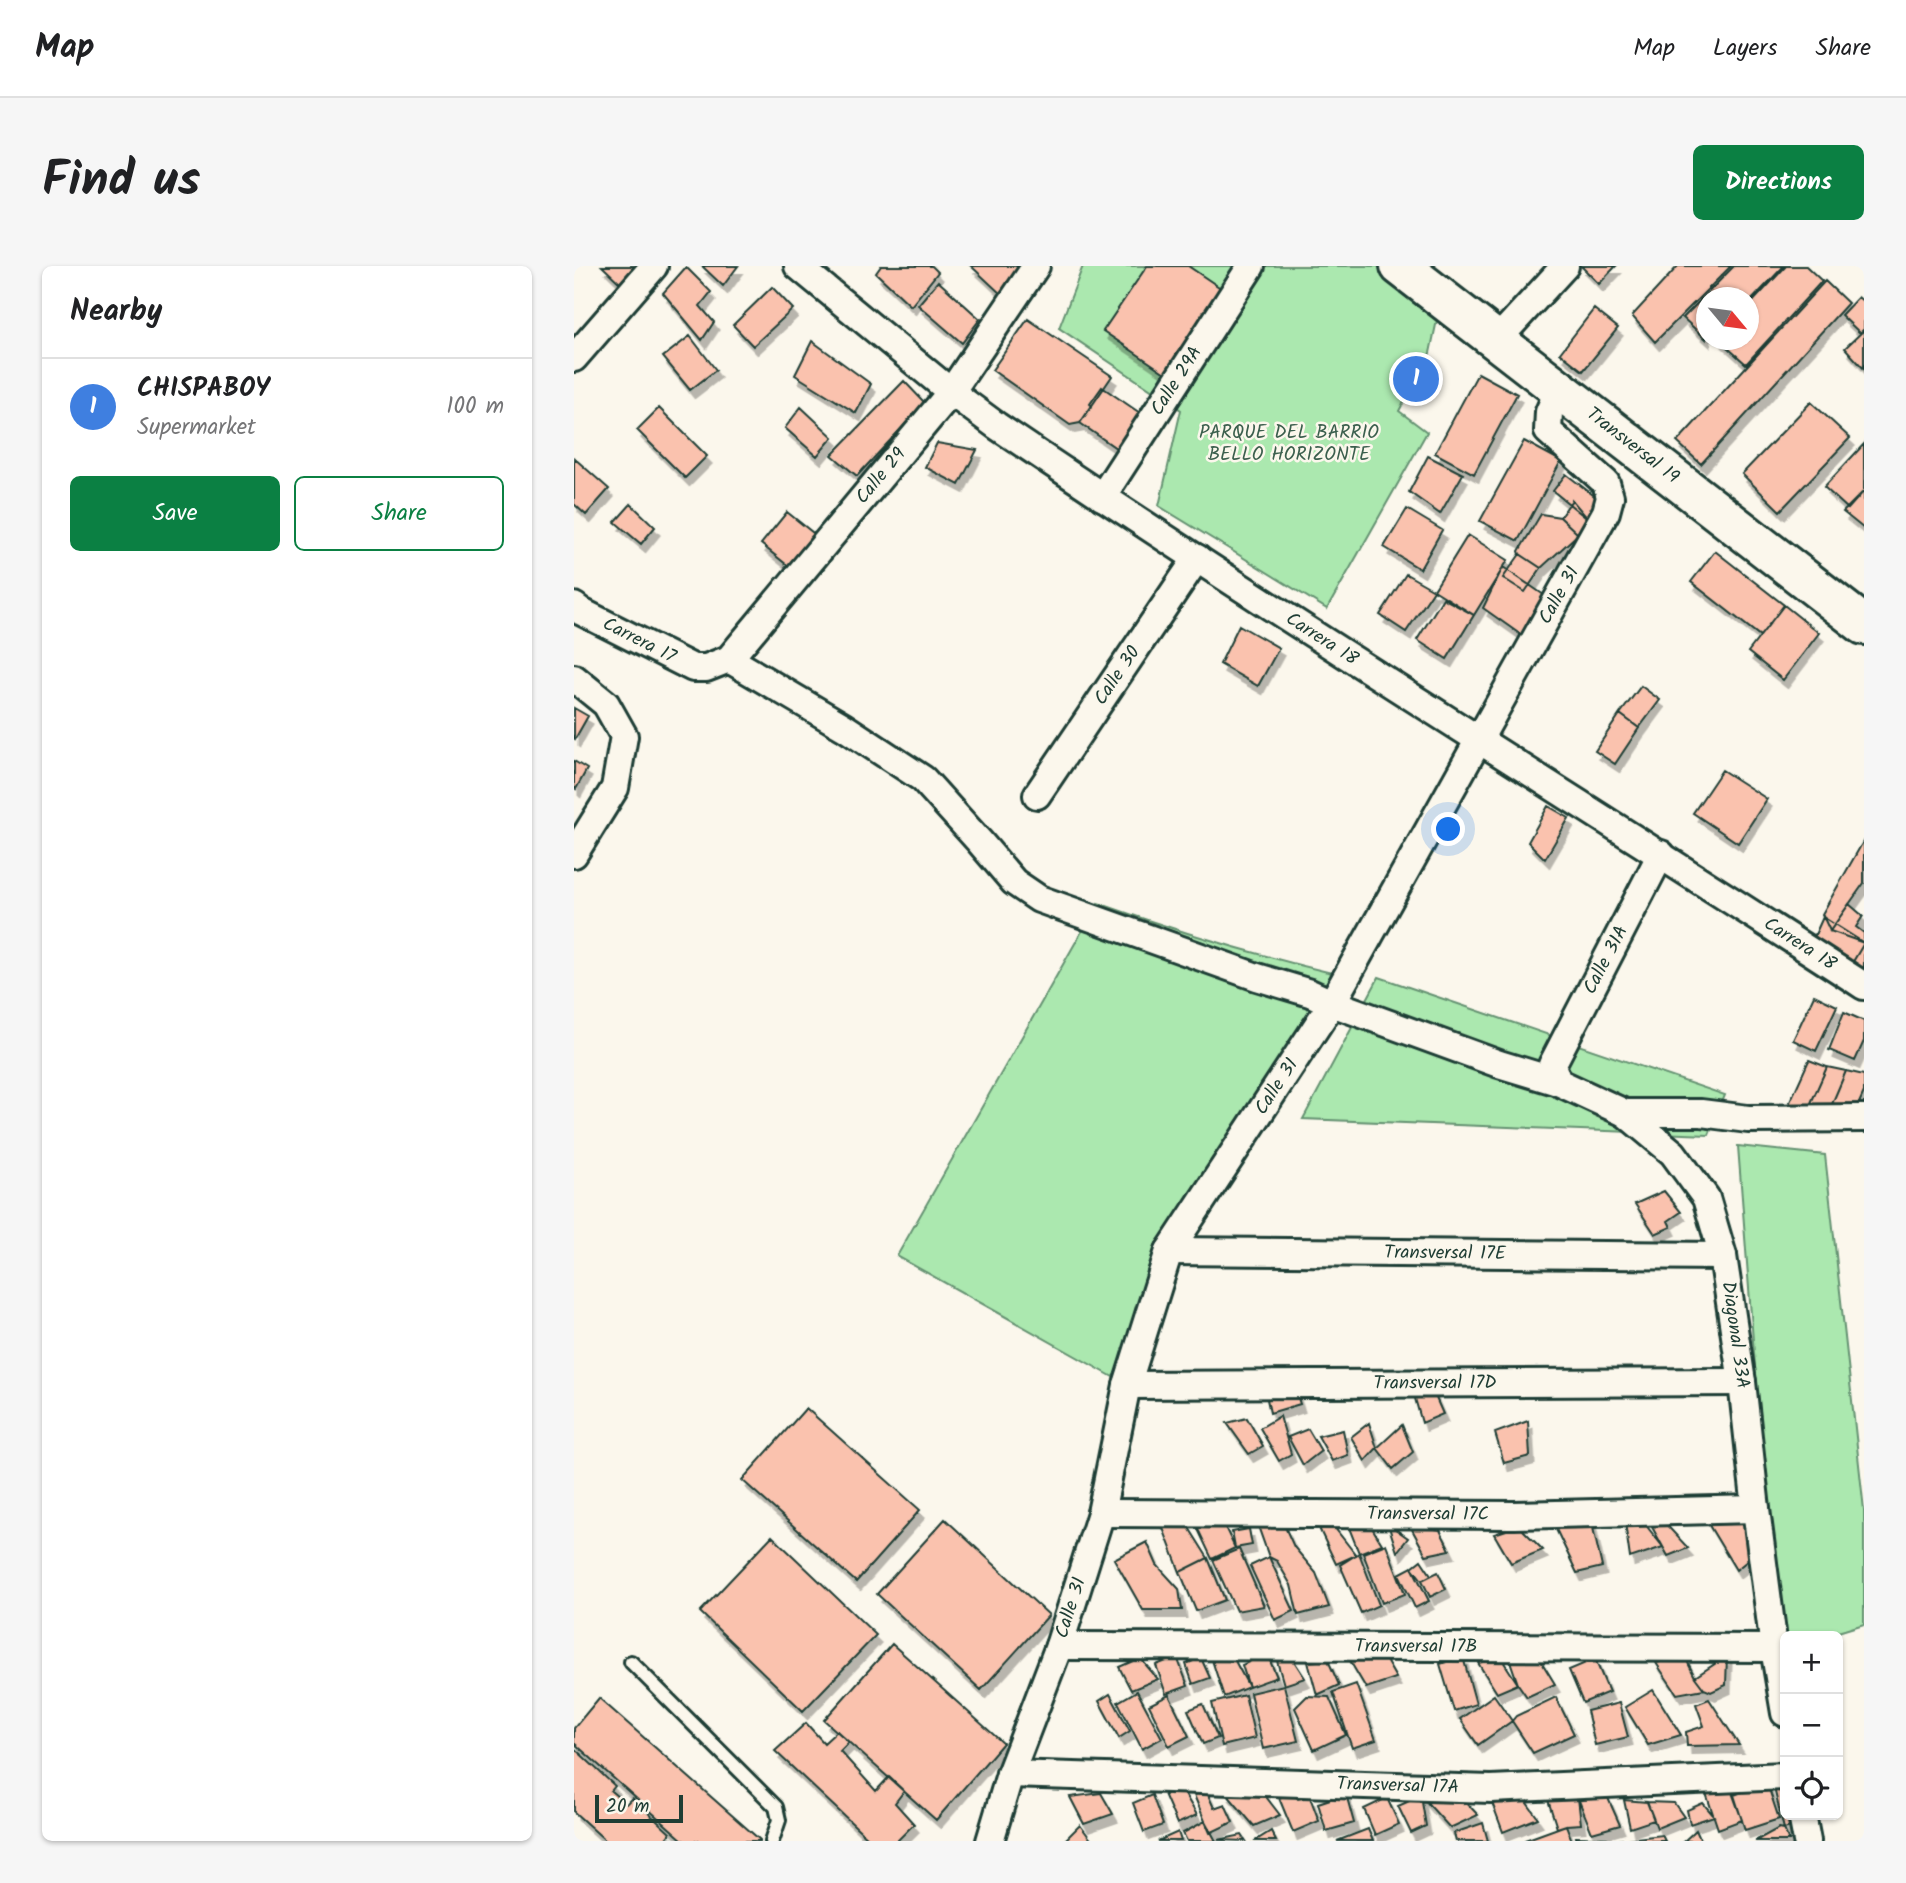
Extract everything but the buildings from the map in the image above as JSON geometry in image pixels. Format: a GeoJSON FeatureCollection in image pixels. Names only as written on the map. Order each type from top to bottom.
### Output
{"type":"FeatureCollection","features":[{"type":"Feature","properties":{"kind":"main road","name":"Transversal 19"},"geometry":{"type":"LineString","coordinates":[[1399,266],[1864,625]]}},
{"type":"Feature","properties":{"kind":"street"},"geometry":{"type":"LineString","coordinates":[[574,358],[654,266]]}},
{"type":"Feature","properties":{"kind":"street","name":"Carrera 18"},"geometry":{"type":"LineString","coordinates":[[798,266],[951,392],[1102,497],[1316,637],[1661,854],[1864,986]]}},
{"type":"Feature","properties":{"kind":"street","name":"Calle 29"},"geometry":{"type":"LineString","coordinates":[[718,664],[951,392],[1037,266]]}},
{"type":"Feature","properties":{"kind":"street","name":"Calle 29A"},"geometry":{"type":"LineString","coordinates":[[1102,497],[1251,266]]}},
{"type":"Feature","properties":{"kind":"street"},"geometry":{"type":"LineString","coordinates":[[1497,340],[1565,266]]}},
{"type":"Feature","properties":{"kind":"street","name":"Calle 31"},"geometry":{"type":"LineString","coordinates":[[989,1841],[1010,1774],[1059,1646],[1101,1513],[1127,1385],[1169,1251],[1332,1003],[1606,512],[1610,497],[1606,483],[1548,431],[1549,412],[1559,389]]}},
{"type":"Feature","properties":{"kind":"street","name":"Calle 30"},"geometry":{"type":"LineString","coordinates":[[1037,794],[1197,558]]}},
{"type":"Feature","properties":{"kind":"street","name":"Carrera 17"},"geometry":{"type":"LineString","coordinates":[[574,606],[693,668],[718,664],[844,727],[923,779],[1014,882],[1039,900],[1310,993],[1499,1064],[1555,1073]]}},
{"type":"Feature","properties":{"kind":"street"},"geometry":{"type":"LineString","coordinates":[[574,678],[606,704],[624,736],[615,788],[574,853]]}},
{"type":"Feature","properties":{"kind":"street","name":"Calle 31A"},"geometry":{"type":"LineString","coordinates":[[1555,1073],[1661,854]]}},
{"type":"Feature","properties":{"kind":"street"},"geometry":{"type":"LineString","coordinates":[[1555,1073],[1625,1113],[1700,1113],[1748,1119],[1864,1118]]}},
{"type":"Feature","properties":{"kind":"street","name":"Diagonal 33A"},"geometry":{"type":"LineString","coordinates":[[1625,1113],[1673,1153],[1706,1198],[1723,1256],[1782,1694]]}},
{"type":"Feature","properties":{"kind":"street","name":"Transversal 17E"},"geometry":{"type":"LineString","coordinates":[[1169,1251],[1723,1256]]}},
{"type":"Feature","properties":{"kind":"street","name":"Transversal 17D"},"geometry":{"type":"LineString","coordinates":[[1127,1385],[1742,1382]]}},
{"type":"Feature","properties":{"kind":"street","name":"Transversal 17C"},"geometry":{"type":"LineString","coordinates":[[1101,1513],[1514,1516],[1756,1509]]}},
{"type":"Feature","properties":{"kind":"street","name":"Transversal 17B"},"geometry":{"type":"LineString","coordinates":[[1059,1646],[1774,1648]]}},
{"type":"Feature","properties":{"kind":"street","name":"Transversal 17A"},"geometry":{"type":"LineString","coordinates":[[1010,1774],[1491,1789],[1780,1776]]}},
{"type":"Feature","properties":{"kind":"street"},"geometry":{"type":"LineString","coordinates":[[1803,1820],[1807,1841]]}},
{"type":"Feature","properties":{"kind":"lane"},"geometry":{"type":"LineString","coordinates":[[631,1662],[776,1807],[779,1820],[772,1841]]}},
{"type":"Feature","properties":{"kind":"green space","name":"PARQUE DEL BARRIO BELLO HORIZONTE"},"geometry":{"type":"Polygon","coordinates":[[[1083,266],[1407,266],[1443,292],[1430,353],[1399,411],[1427,432],[1327,609],[1159,506],[1181,410],[1059,328],[1083,266]]]}},
{"type":"Feature","properties":{"kind":"green space"},"geometry":{"type":"Polygon","coordinates":[[[1098,903],[1220,943],[1344,976],[1113,1377],[897,1256],[1098,903]]]}},
{"type":"Feature","properties":{"kind":"green space"},"geometry":{"type":"Polygon","coordinates":[[[1379,977],[1725,1095],[1709,1135],[1303,1119],[1379,977]]]}},
{"type":"Feature","properties":{"kind":"green space"},"geometry":{"type":"Polygon","coordinates":[[[1738,1146],[1825,1155],[1864,1510],[1864,1624],[1841,1631],[1780,1631],[1780,1646],[1777,1652],[1738,1146]]]}},
{"type":"Feature","properties":{"kind":"place","name":"CHISPABOY"},"geometry":{"type":"Point","coordinates":[1416,379]}}]}
